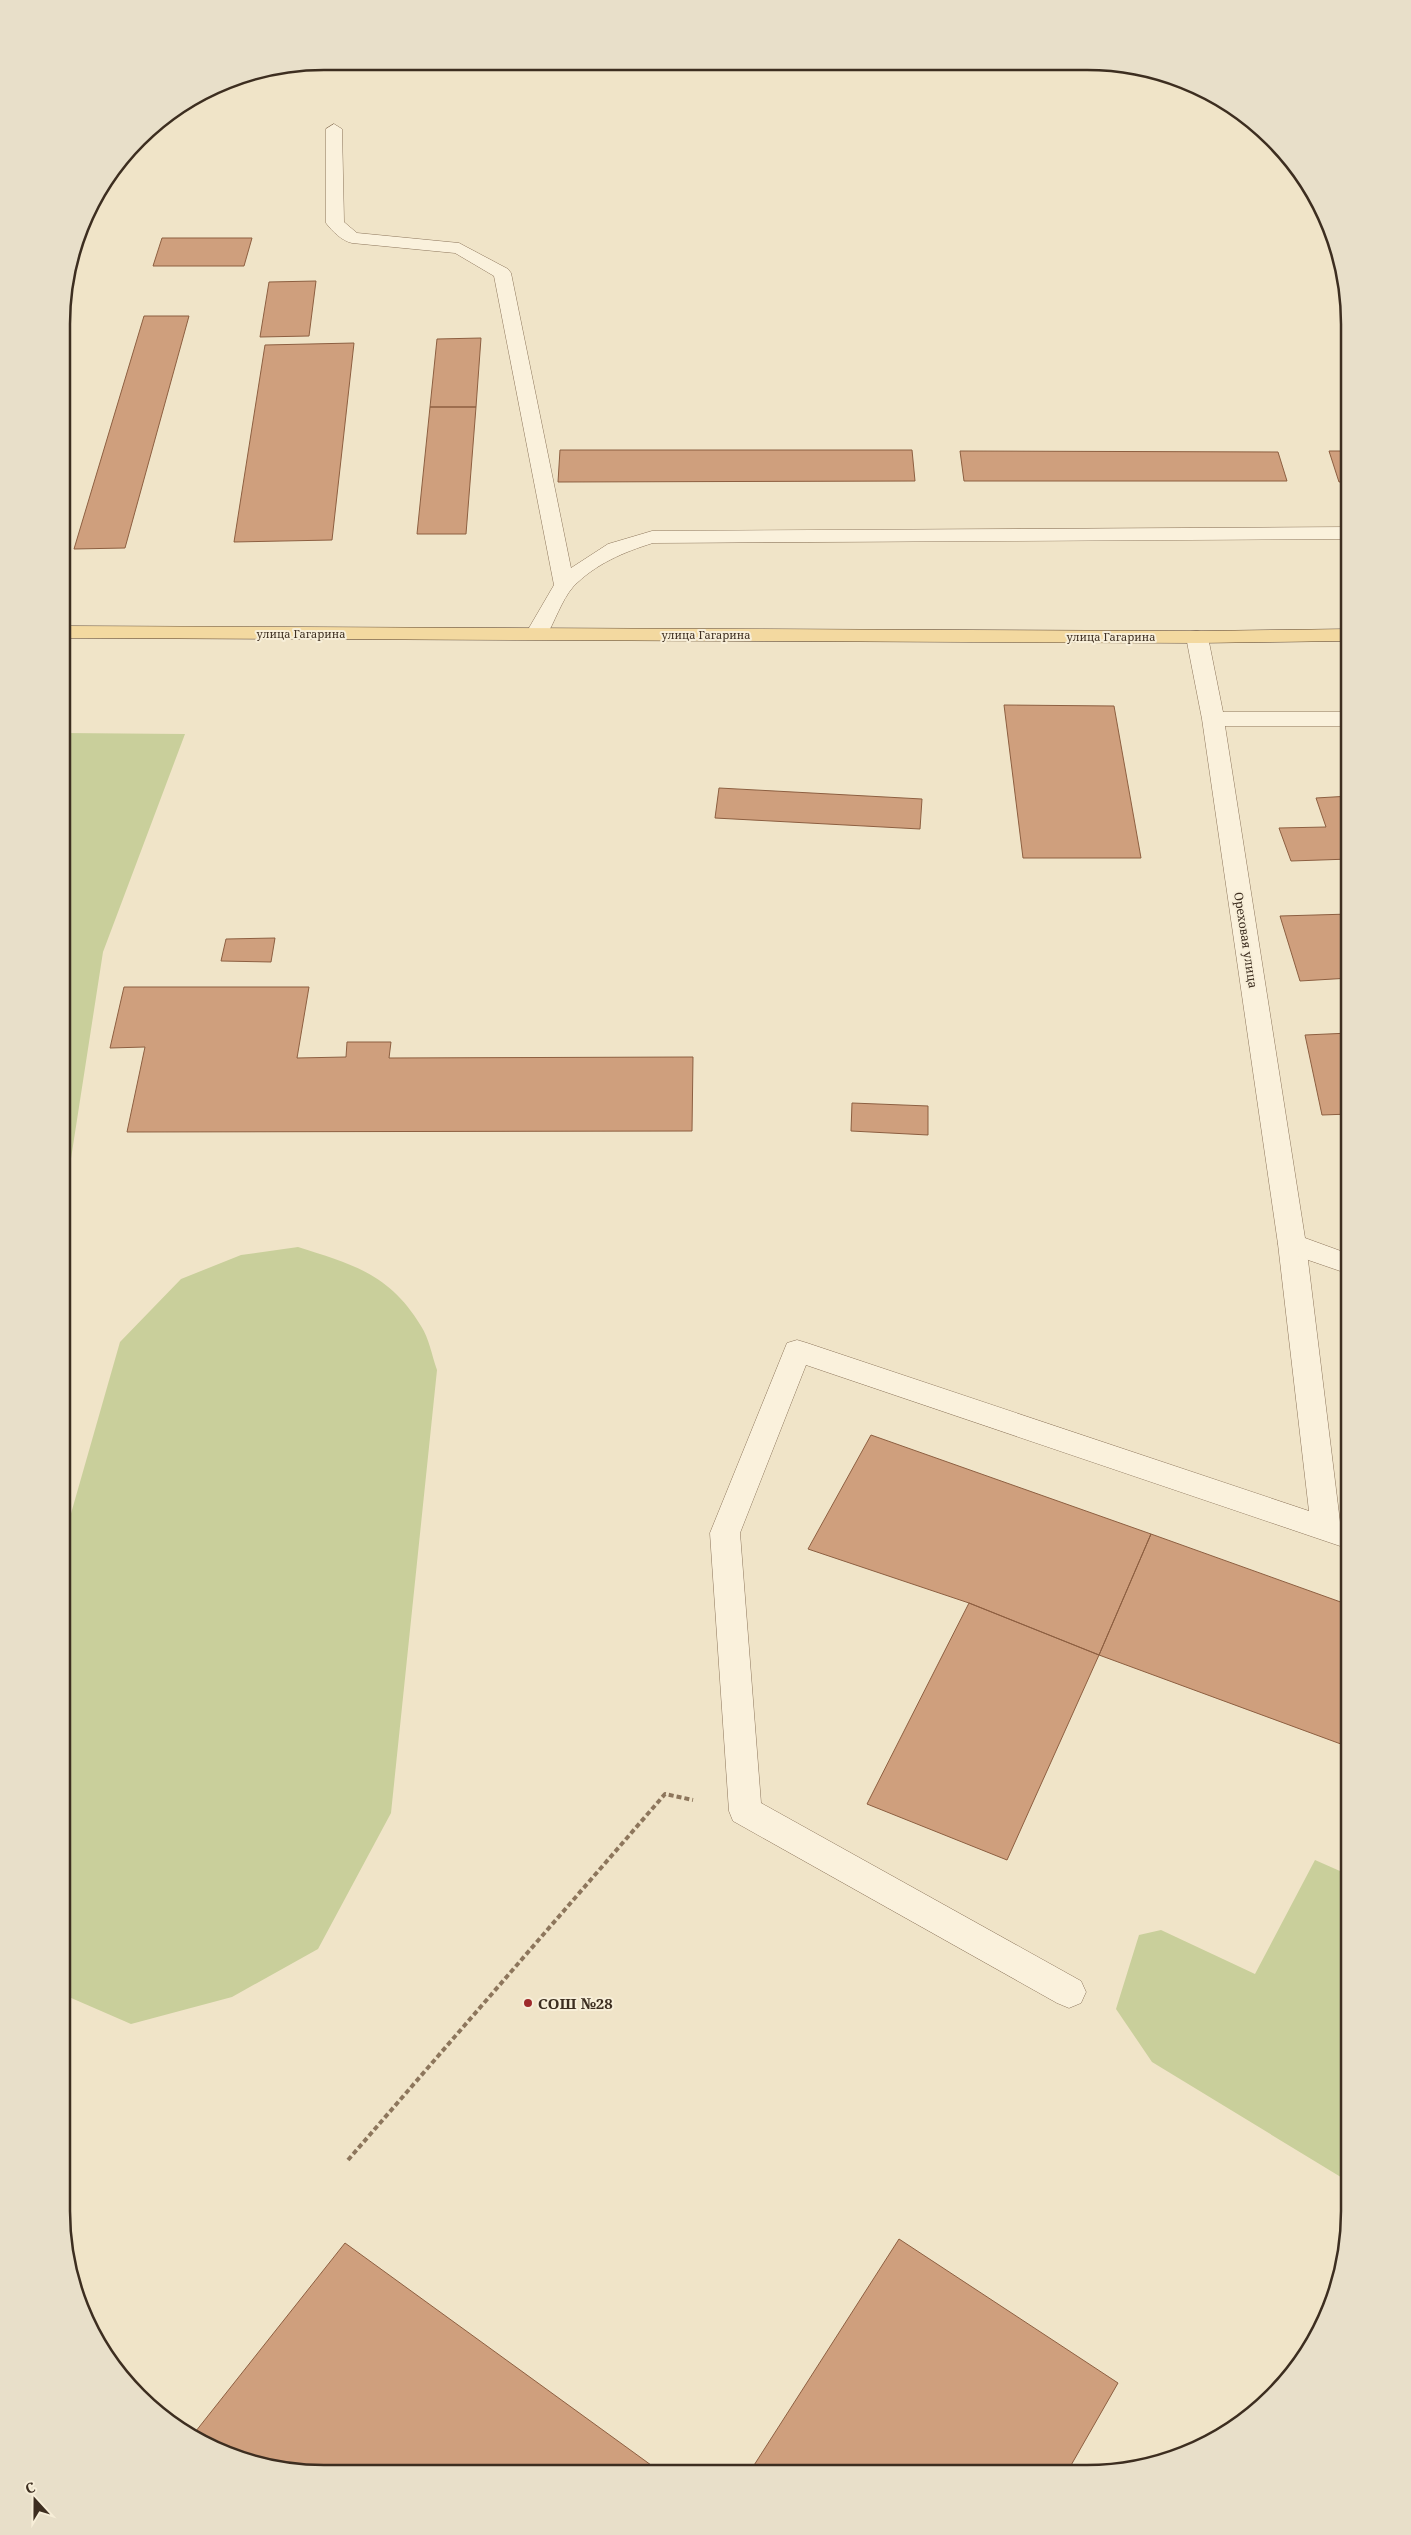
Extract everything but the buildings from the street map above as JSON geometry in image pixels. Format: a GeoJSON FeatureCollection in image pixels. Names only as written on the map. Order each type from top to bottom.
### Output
{"type":"FeatureCollection","features":[{"type":"Feature","properties":{"kind":"main road","name":"улица Гагарина"},"geometry":{"type":"LineString","coordinates":[[70,632],[1196,637],[1341,635]]}},
{"type":"Feature","properties":{"kind":"street"},"geometry":{"type":"LineString","coordinates":[[334,129],[335,223],[352,238],[459,248],[502,273],[564,585]]}},
{"type":"Feature","properties":{"kind":"street"},"geometry":{"type":"LineString","coordinates":[[536,633],[564,585],[582,569],[615,548],[652,537],[1341,533]]}},
{"type":"Feature","properties":{"kind":"street","name":"Ореховая улица"},"geometry":{"type":"LineString","coordinates":[[1196,637],[1213,719],[1292,1244],[1303,1350],[1338,1533]]}},
{"type":"Feature","properties":{"kind":"street"},"geometry":{"type":"LineString","coordinates":[[1213,719],[1341,719]]}},
{"type":"Feature","properties":{"kind":"street"},"geometry":{"type":"LineString","coordinates":[[1292,1244],[1341,1261]]}},
{"type":"Feature","properties":{"kind":"street"},"geometry":{"type":"LineString","coordinates":[[1069,1992],[744,1811],[725,1533],[798,1351],[1338,1533]]}},
{"type":"Feature","properties":{"kind":"path"},"geometry":{"type":"LineString","coordinates":[[348,2160],[665,1794]]}},
{"type":"Feature","properties":{"kind":"green space"},"geometry":{"type":"Polygon","coordinates":[[[70,733],[185,734],[103,952],[70,1165],[70,733]]]}},
{"type":"Feature","properties":{"kind":"green space"},"geometry":{"type":"Polygon","coordinates":[[[298,1247],[336,1259],[368,1273],[396,1294],[409,1308],[424,1331],[437,1370],[391,1813],[318,1949],[232,1997],[131,2024],[70,1997],[70,1517],[120,1342],[181,1279],[241,1255],[298,1247]]]}},
{"type":"Feature","properties":{"kind":"green space"},"geometry":{"type":"Polygon","coordinates":[[[1315,1860],[1341,1871],[1341,2177],[1152,2062],[1116,2009],[1139,1935],[1161,1930],[1255,1974],[1315,1860]]]}},
{"type":"Feature","properties":{"kind":"place","name":"СОШ №28"},"geometry":{"type":"Point","coordinates":[528,2003]}}]}
